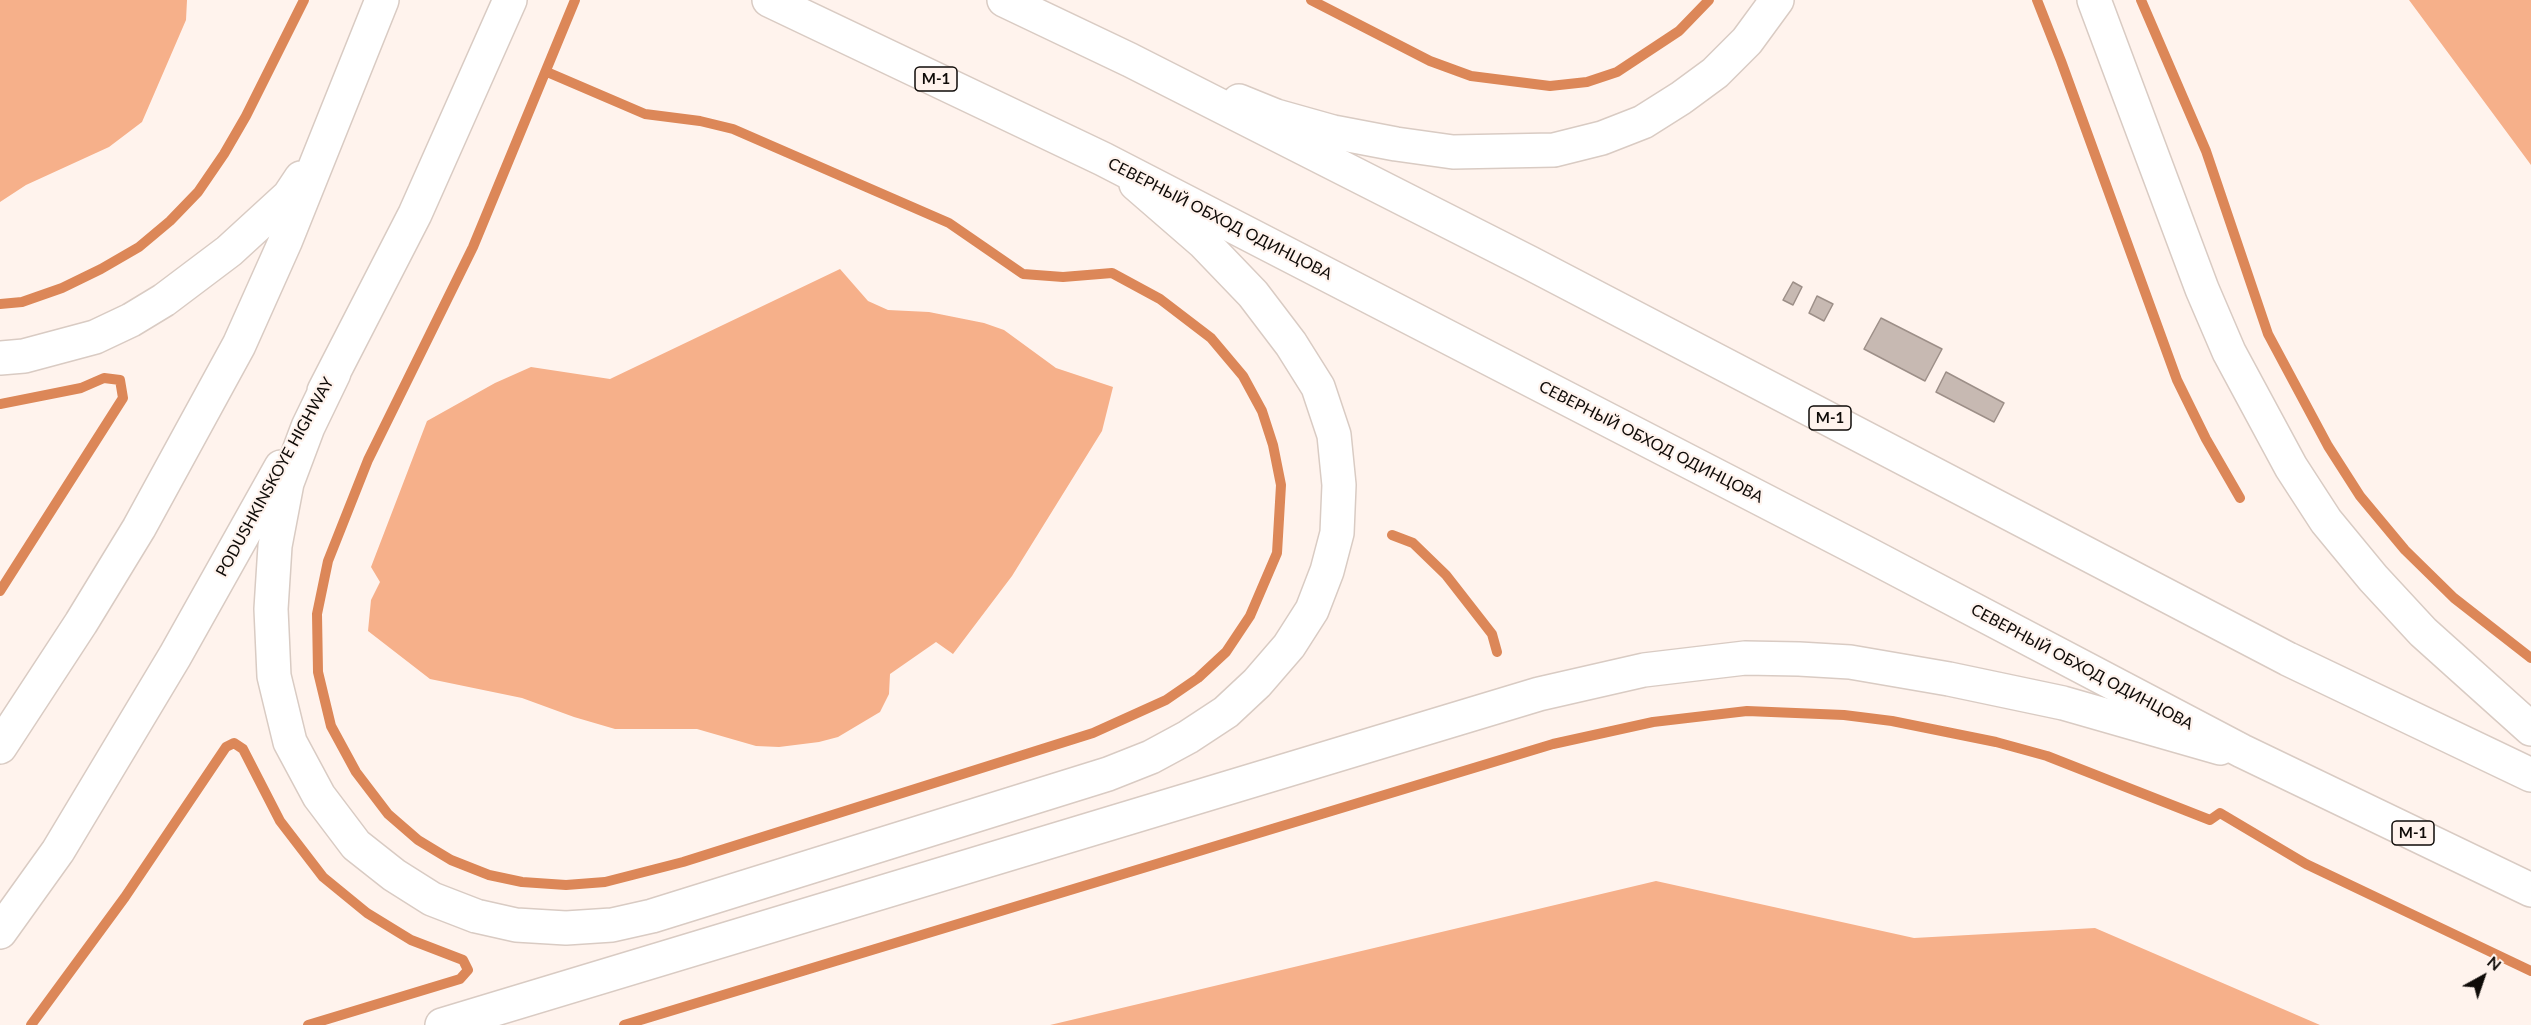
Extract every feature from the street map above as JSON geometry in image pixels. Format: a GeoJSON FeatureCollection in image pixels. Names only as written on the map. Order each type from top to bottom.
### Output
{"type":"FeatureCollection","features":[{"type":"Feature","properties":{"kind":"main road"},"geometry":{"type":"LineString","coordinates":[[0,747],[87,613],[138,528],[239,345],[285,242],[382,0]]}},
{"type":"Feature","properties":{"kind":"main road","name":"PODUSHKINSKOYE HIGHWAY"},"geometry":{"type":"LineString","coordinates":[[0,932],[58,851],[175,656],[334,373],[415,214],[510,0]]}},
{"type":"Feature","properties":{"kind":"main road","name":"СЕВЕРНЫЙ ОБХОД ОДИНЦОВА"},"geometry":{"type":"LineString","coordinates":[[769,0],[1103,159],[2242,751],[2531,890]]}},
{"type":"Feature","properties":{"kind":"main road","name":"М-1"},"geometry":{"type":"LineString","coordinates":[[1004,0],[1130,60],[1541,268],[2288,659],[2531,775]]}},
{"type":"Feature","properties":{"kind":"main road"},"geometry":{"type":"LineString","coordinates":[[1130,60],[1276,116],[1333,132],[1454,152],[1554,150],[1602,138],[1642,122],[1681,98],[1723,65],[1747,41],[1777,0]]}},
{"type":"Feature","properties":{"kind":"main road"},"geometry":{"type":"LineString","coordinates":[[2094,0],[2202,290],[2229,352],[2291,467],[2326,521],[2373,578],[2423,632],[2531,729]]}},
{"type":"Feature","properties":{"kind":"main road"},"geometry":{"type":"LineString","coordinates":[[0,358],[24,356],[95,337],[164,300],[229,251],[289,196],[327,135]]}},
{"type":"Feature","properties":{"kind":"main road"},"geometry":{"type":"LineString","coordinates":[[334,373],[308,427],[287,483],[275,546],[271,609],[274,676],[290,742],[319,796],[356,845],[394,875],[432,899],[476,916],[516,925],[566,928],[612,925],[652,916],[1097,778],[1151,757],[1188,737],[1226,712],[1289,646],[1312,610],[1327,571],[1337,533],[1339,485],[1334,435],[1318,387],[1291,344],[1253,294],[1204,243],[1166,208],[1103,159]]}},
{"type":"Feature","properties":{"kind":"main road"},"geometry":{"type":"LineString","coordinates":[[442,1025],[1539,694],[1644,669],[1767,658],[1850,662],[1901,670],[2063,703],[2240,754],[2294,776]]}},
{"type":"Feature","properties":{"kind":"shaded area"},"geometry":{"type":"Polygon","coordinates":[[[0,0],[187,0],[186,20],[142,122],[109,147],[26,185],[0,202],[0,0]]]}},
{"type":"Feature","properties":{"kind":"shaded area"},"geometry":{"type":"Polygon","coordinates":[[[2409,0],[2531,0],[2531,165],[2409,0]]]}},
{"type":"Feature","properties":{"kind":"shaded area"},"geometry":{"type":"Polygon","coordinates":[[[840,269],[868,301],[888,310],[929,312],[984,323],[1004,330],[1056,368],[1113,387],[1102,431],[1012,576],[953,654],[936,642],[890,674],[889,694],[880,712],[838,737],[779,747],[756,746],[697,729],[615,729],[522,698],[430,679],[368,631],[371,600],[380,582],[371,567],[427,421],[495,383],[531,367],[610,379],[840,269]]]}},
{"type":"Feature","properties":{"kind":"shaded area"},"geometry":{"type":"Polygon","coordinates":[[[1656,881],[1914,938],[2095,928],[2320,1025],[1050,1025],[1656,881]]]}},
{"type":"Feature","properties":{"kind":"building"},"geometry":{"type":"Polygon","coordinates":[[[1793,282],[1802,287],[1793,305],[1783,300],[1793,282]]]}},
{"type":"Feature","properties":{"kind":"building"},"geometry":{"type":"Polygon","coordinates":[[[1817,296],[1833,304],[1824,321],[1809,313],[1817,296]]]}},
{"type":"Feature","properties":{"kind":"building"},"geometry":{"type":"Polygon","coordinates":[[[1881,318],[1942,349],[1925,381],[1864,349],[1881,318]]]}},
{"type":"Feature","properties":{"kind":"building"},"geometry":{"type":"Polygon","coordinates":[[[1946,372],[2004,403],[1994,422],[1936,392],[1946,372]]]}},
{"type":"Feature","properties":{"kind":"waterway"},"geometry":{"type":"LineString","coordinates":[[0,304],[22,302],[62,288],[101,269],[139,247],[170,221],[198,192],[224,154],[246,116],[304,0]]}},
{"type":"Feature","properties":{"kind":"waterway"},"geometry":{"type":"LineString","coordinates":[[547,72],[645,114],[700,121],[733,129],[949,223],[1023,274],[1063,277],[1112,273],[1160,299],[1211,338],[1243,376],[1262,411],[1273,445],[1281,485],[1277,553],[1250,616],[1226,652],[1198,678],[1166,700],[1093,733],[683,862],[605,882],[566,885],[522,882],[489,875],[451,860],[418,840],[388,814],[356,772],[331,726],[318,672],[317,614],[328,561],[368,460],[473,247],[575,0]]}},
{"type":"Feature","properties":{"kind":"waterway"},"geometry":{"type":"LineString","coordinates":[[1311,0],[1430,61],[1471,76],[1550,86],[1587,82],[1617,72],[1679,31],[1709,0]]}},
{"type":"Feature","properties":{"kind":"waterway"},"geometry":{"type":"LineString","coordinates":[[2037,0],[2177,380],[2206,439],[2240,498]]}},
{"type":"Feature","properties":{"kind":"waterway"},"geometry":{"type":"LineString","coordinates":[[2141,0],[2206,151],[2268,334],[2328,446],[2360,496],[2405,550],[2454,598],[2531,658]]}},
{"type":"Feature","properties":{"kind":"waterway"},"geometry":{"type":"LineString","coordinates":[[0,404],[81,388],[104,378],[120,380],[123,398],[0,591]]}},
{"type":"Feature","properties":{"kind":"waterway"},"geometry":{"type":"LineString","coordinates":[[1392,535],[1413,543],[1446,575],[1492,634],[1497,652]]}},
{"type":"Feature","properties":{"kind":"waterway"},"geometry":{"type":"LineString","coordinates":[[624,1025],[1553,744],[1653,722],[1747,711],[1844,715],[1892,721],[1996,742],[2047,756],[2210,820],[2220,813],[2306,864],[2531,971]]}},
{"type":"Feature","properties":{"kind":"waterway"},"geometry":{"type":"LineString","coordinates":[[31,1025],[125,897],[226,747],[234,743],[243,749],[280,821],[323,877],[367,913],[411,940],[463,960],[468,970],[460,979],[308,1025]]}}]}
